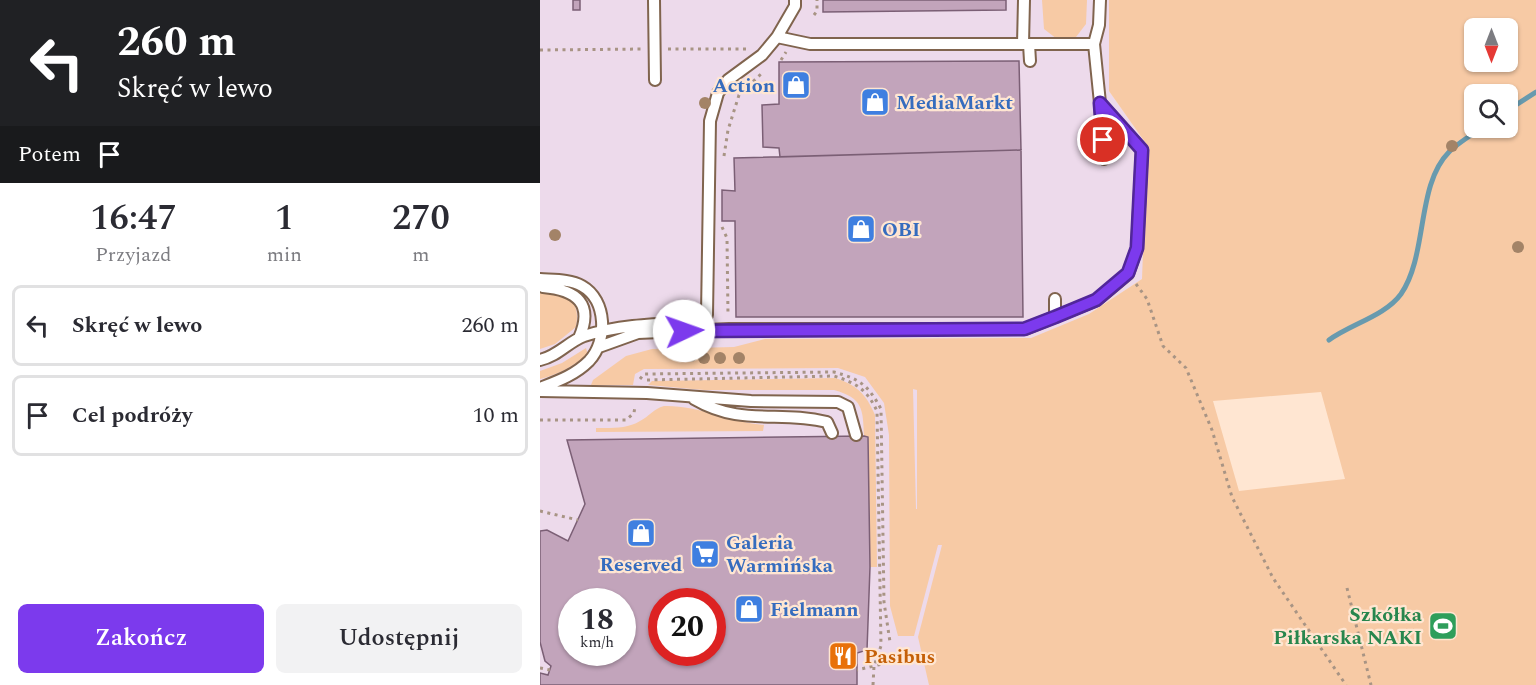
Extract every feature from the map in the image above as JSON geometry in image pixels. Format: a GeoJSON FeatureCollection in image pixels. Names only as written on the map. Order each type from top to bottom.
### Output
{"type":"FeatureCollection","features":[{"type":"Feature","properties":{"kind":"lane"},"geometry":{"type":"LineString","coordinates":[[654,0],[655,80]]}},
{"type":"Feature","properties":{"kind":"lane"},"geometry":{"type":"LineString","coordinates":[[540,360],[553,357],[579,338],[602,330],[618,326],[698,322],[707,315],[710,121],[718,93],[728,80],[762,55],[777,37],[795,6],[795,0]]}},
{"type":"Feature","properties":{"kind":"lane"},"geometry":{"type":"LineString","coordinates":[[1024,0],[1026,45],[1030,61]]}},
{"type":"Feature","properties":{"kind":"lane"},"geometry":{"type":"LineString","coordinates":[[1100,0],[1099,25],[1094,45],[1104,159]]}},
{"type":"Feature","properties":{"kind":"lane"},"geometry":{"type":"LineString","coordinates":[[777,37],[810,44],[1094,45]]}},
{"type":"Feature","properties":{"kind":"lane"},"geometry":{"type":"LineString","coordinates":[[598,346],[638,333],[729,329],[1024,329],[1096,300],[1128,273],[1137,248],[1142,150],[1100,103]]}},
{"type":"Feature","properties":{"kind":"lane"},"geometry":{"type":"LineString","coordinates":[[540,279],[564,281],[582,286],[595,300],[602,315],[602,330],[598,346],[590,360],[569,376],[540,389]]}},
{"type":"Feature","properties":{"kind":"lane"},"geometry":{"type":"LineString","coordinates":[[540,286],[562,288],[577,296],[584,310],[584,326],[579,338]]}},
{"type":"Feature","properties":{"kind":"lane"},"geometry":{"type":"LineString","coordinates":[[1055,299],[1055,317]]}},
{"type":"Feature","properties":{"kind":"lane"},"geometry":{"type":"LineString","coordinates":[[540,389],[751,401],[838,402],[848,407],[855,435]]}},
{"type":"Feature","properties":{"kind":"lane"},"geometry":{"type":"LineString","coordinates":[[691,397],[710,408],[753,418],[820,420],[827,422],[832,433]]}},
{"type":"Feature","properties":{"kind":"path"},"geometry":{"type":"LineString","coordinates":[[814,15],[817,11],[817,0]]}},
{"type":"Feature","properties":{"kind":"path"},"geometry":{"type":"LineString","coordinates":[[777,61],[786,52]]}},
{"type":"Feature","properties":{"kind":"path"},"geometry":{"type":"LineString","coordinates":[[723,162],[728,130],[740,94],[767,68]]}},
{"type":"Feature","properties":{"kind":"path"},"geometry":{"type":"LineString","coordinates":[[719,222],[727,238],[729,329]]}},
{"type":"Feature","properties":{"kind":"path"},"geometry":{"type":"LineString","coordinates":[[1128,273],[1147,299],[1163,346],[1186,368],[1212,430],[1232,497],[1273,578],[1346,685]]}},
{"type":"Feature","properties":{"kind":"path"},"geometry":{"type":"LineString","coordinates":[[636,386],[644,374],[834,372],[856,378],[872,391],[881,409],[884,602],[890,642]]}},
{"type":"Feature","properties":{"kind":"path"},"geometry":{"type":"LineString","coordinates":[[643,386],[645,381],[651,378],[834,376],[854,382],[868,394],[877,411],[881,646],[874,666],[873,685]]}},
{"type":"Feature","properties":{"kind":"path"},"geometry":{"type":"LineString","coordinates":[[540,420],[626,420],[634,413],[635,404]]}},
{"type":"Feature","properties":{"kind":"path"},"geometry":{"type":"LineString","coordinates":[[540,511],[578,520]]}},
{"type":"Feature","properties":{"kind":"path"},"geometry":{"type":"LineString","coordinates":[[1347,588],[1371,685]]}},
{"type":"Feature","properties":{"kind":"path"},"geometry":{"type":"LineString","coordinates":[[857,670],[910,657]]}},
{"type":"Feature","properties":{"kind":"path"},"geometry":{"type":"LineString","coordinates":[[540,668],[550,670]]}},
{"type":"Feature","properties":{"kind":"shaded area"},"geometry":{"type":"Polygon","coordinates":[[[540,0],[1109,0],[1109,91],[1147,145],[1145,258],[1142,279],[1062,332],[944,685],[540,685],[540,0]]]}},
{"type":"Feature","properties":{"kind":"shaded area"},"geometry":{"type":"Polygon","coordinates":[[[1042,0],[1087,0],[1086,24],[1076,37],[1057,39],[1044,29],[1042,0]]]}},
{"type":"Feature","properties":{"kind":"shaded area"},"geometry":{"type":"Polygon","coordinates":[[[1109,0],[1536,0],[1536,685],[929,685],[918,637],[942,545],[938,545],[914,636],[898,636],[890,606],[889,435],[884,403],[865,377],[838,368],[644,369],[635,374],[633,385],[591,385],[593,380],[626,356],[652,349],[734,347],[765,339],[1031,338],[1089,314],[1142,279],[1147,145],[1109,91],[1109,0]],[[913,389],[916,509],[917,509],[917,390],[913,389]],[[1321,392],[1213,401],[1239,491],[1345,479],[1321,392]]]}},
{"type":"Feature","properties":{"kind":"shaded area"},"geometry":{"type":"Polygon","coordinates":[[[560,292],[570,298],[575,306],[576,327],[555,344],[540,349],[540,293],[560,292]]]}},
{"type":"Feature","properties":{"kind":"shaded area"},"geometry":{"type":"Polygon","coordinates":[[[586,348],[588,355],[559,373],[540,379],[540,371],[562,363],[586,348]]]}},
{"type":"Feature","properties":{"kind":"shaded area"},"geometry":{"type":"Polygon","coordinates":[[[835,378],[860,391],[875,415],[877,567],[870,567],[868,438],[864,436],[860,406],[851,397],[834,390],[704,390],[648,385],[652,381],[835,378]]]}},
{"type":"Feature","properties":{"kind":"shaded area"},"geometry":{"type":"Polygon","coordinates":[[[664,406],[689,408],[764,425],[763,431],[596,432],[596,428],[619,428],[635,424],[664,406]]]}},
{"type":"Feature","properties":{"kind":"building"},"geometry":{"type":"Polygon","coordinates":[[[573,0],[580,0],[580,10],[573,10],[573,0]]]}},
{"type":"Feature","properties":{"kind":"building"},"geometry":{"type":"Polygon","coordinates":[[[823,0],[1006,0],[1006,10],[823,12],[823,0]]]}},
{"type":"Feature","properties":{"kind":"building"},"geometry":{"type":"Polygon","coordinates":[[[1019,61],[1021,150],[780,157],[779,148],[763,147],[762,105],[779,104],[779,62],[1019,61]]]}},
{"type":"Feature","properties":{"kind":"building"},"geometry":{"type":"Polygon","coordinates":[[[1021,150],[1023,317],[736,317],[735,221],[722,221],[722,190],[735,191],[734,158],[1021,150]]]}},
{"type":"Feature","properties":{"kind":"building","name":"Galeria Warmińska"},"geometry":{"type":"Polygon","coordinates":[[[868,437],[870,567],[867,650],[857,653],[857,685],[540,685],[540,673],[548,675],[551,666],[545,661],[540,642],[540,531],[547,530],[568,541],[585,504],[567,440],[868,437]]]}},
{"type":"Feature","properties":{"kind":"waterway"},"geometry":{"type":"LineString","coordinates":[[1518,104],[1536,92]]}},
{"type":"Feature","properties":{"kind":"waterway"},"geometry":{"type":"LineString","coordinates":[[1329,340],[1377,314],[1401,294],[1415,260],[1431,183],[1449,152],[1467,138]]}},
{"type":"Feature","properties":{"kind":"place","name":"Action"},"geometry":{"type":"Point","coordinates":[796,85]}},
{"type":"Feature","properties":{"kind":"place","name":"MediaMarkt"},"geometry":{"type":"Point","coordinates":[875,102]}},
{"type":"Feature","properties":{"kind":"place","name":"OBI"},"geometry":{"type":"Point","coordinates":[861,229]}},
{"type":"Feature","properties":{"kind":"place","name":"Reserved"},"geometry":{"type":"Point","coordinates":[641,533]}},
{"type":"Feature","properties":{"kind":"place","name":"Galeria Warmińska"},"geometry":{"type":"Point","coordinates":[705,554]}},
{"type":"Feature","properties":{"kind":"place","name":"Fielmann"},"geometry":{"type":"Point","coordinates":[749,609]}},
{"type":"Feature","properties":{"kind":"place","name":"Szkółka Piłkarska NAKI"},"geometry":{"type":"Point","coordinates":[1443,626]}},
{"type":"Feature","properties":{"kind":"place","name":"Pasibus"},"geometry":{"type":"Point","coordinates":[843,656]}},
{"type":"Feature","properties":{"kind":"route"},"geometry":{"type":"LineString","coordinates":[[684,331],[1024,329],[1096,300],[1128,273],[1137,248],[1142,150],[1100,103],[1103,140]]}}]}
